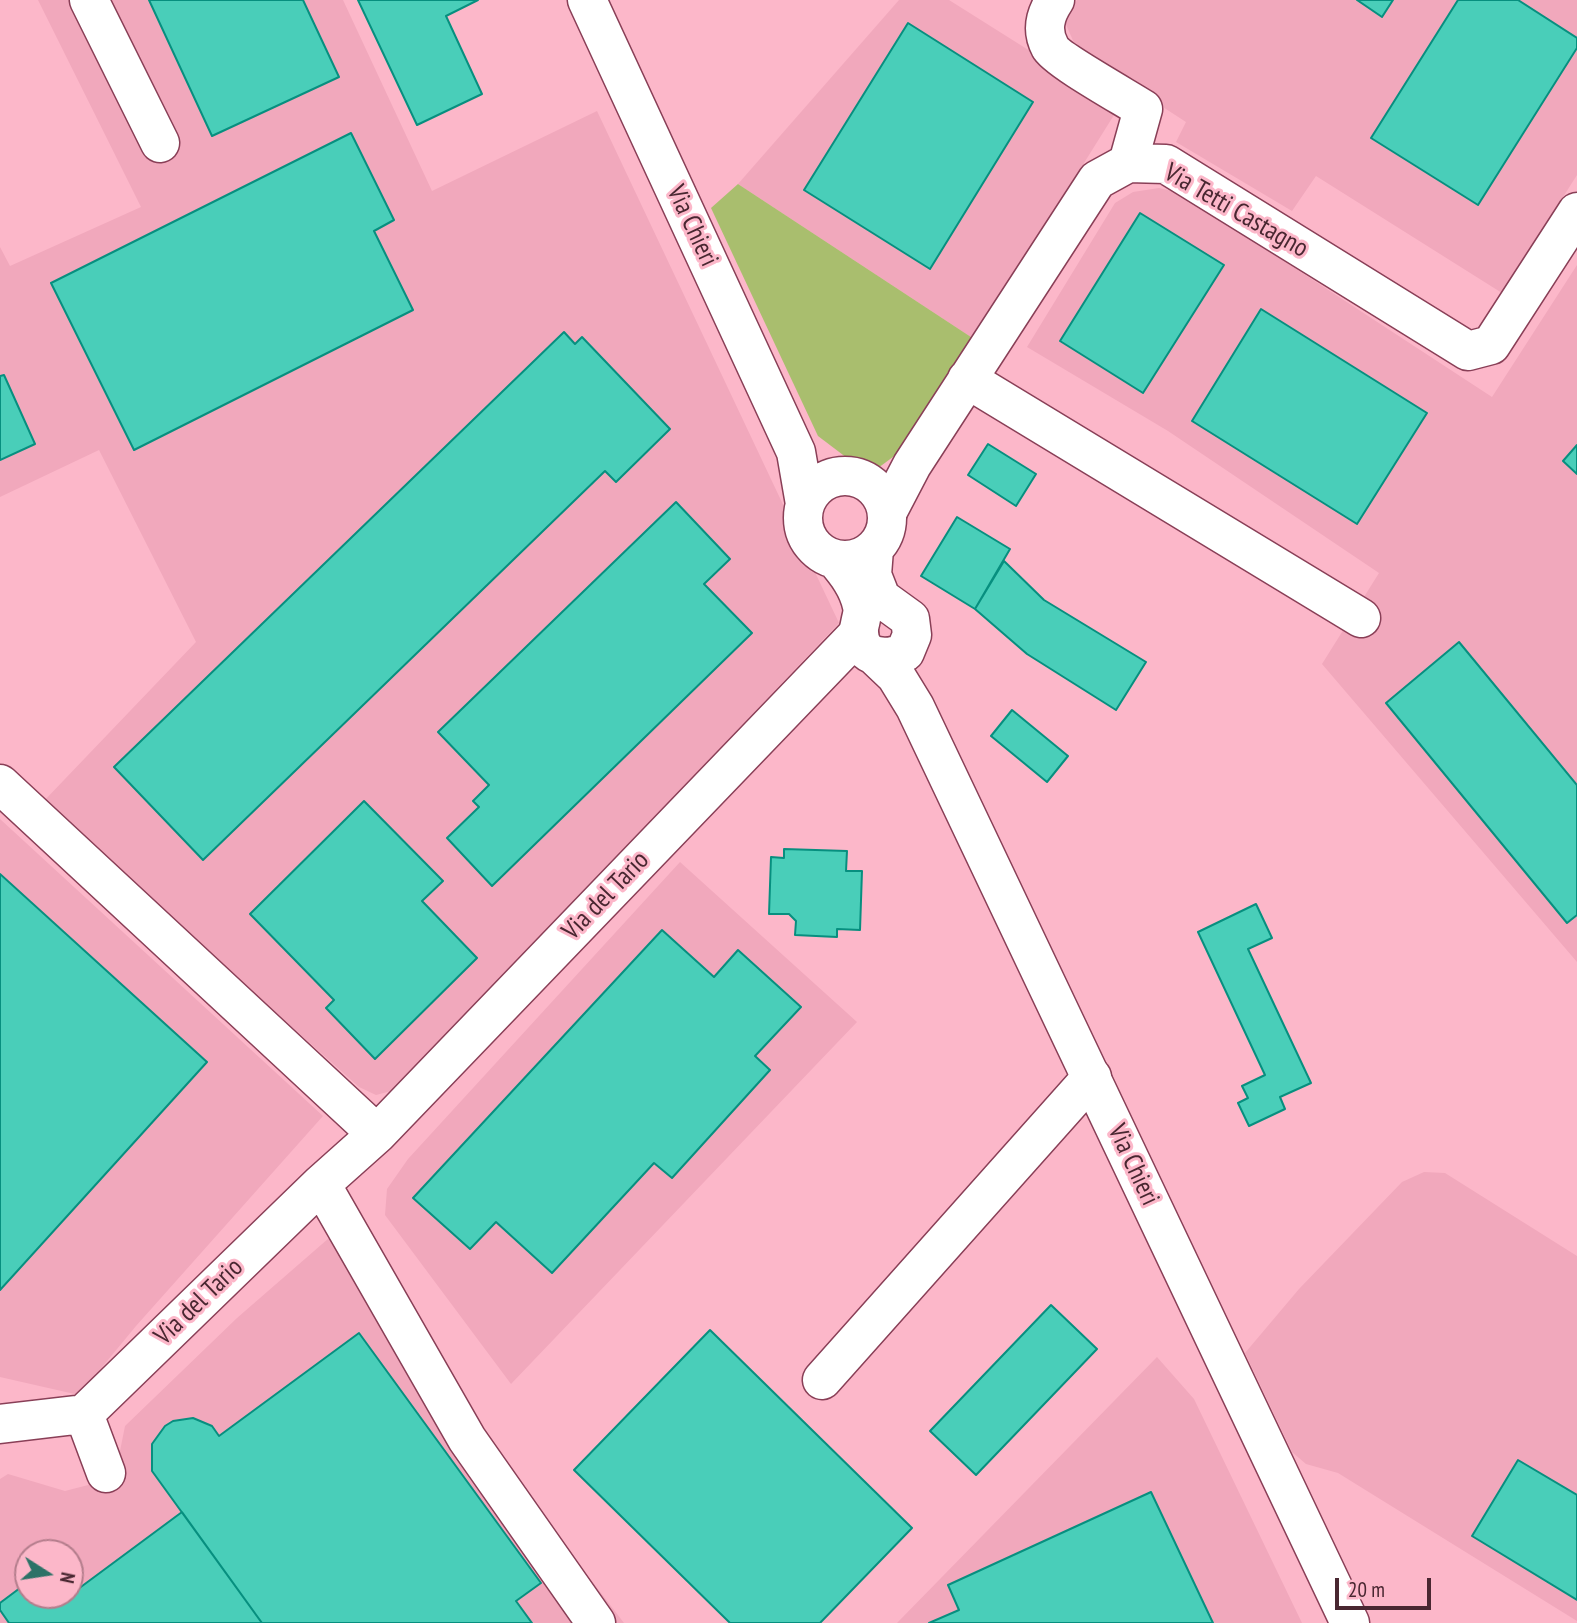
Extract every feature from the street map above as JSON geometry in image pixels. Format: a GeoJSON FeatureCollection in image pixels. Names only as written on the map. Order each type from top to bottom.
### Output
{"type":"FeatureCollection","features":[{"type":"Feature","properties":{"kind":"street"},"geometry":{"type":"LineString","coordinates":[[89,0],[160,143]]}},
{"type":"Feature","properties":{"kind":"street","name":"Via Chieri"},"geometry":{"type":"LineString","coordinates":[[587,0],[796,452],[805,504],[803,518],[812,544],[822,554],[835,559],[852,580],[862,607],[859,649],[896,676],[915,707],[1350,1623]]}},
{"type":"Feature","properties":{"kind":"street"},"geometry":{"type":"LineString","coordinates":[[1055,0],[1046,13],[1044,31],[1051,50],[1143,109],[1128,163]]}},
{"type":"Feature","properties":{"kind":"street","name":"Via Tetti Castagno"},"geometry":{"type":"LineString","coordinates":[[864,490],[912,465],[1097,180],[1128,163],[1166,164],[1468,351],[1491,345],[1577,212]]}},
{"type":"Feature","properties":{"kind":"street"},"geometry":{"type":"LineString","coordinates":[[967,379],[1361,618]]}},
{"type":"Feature","properties":{"kind":"street"},"geometry":{"type":"LineString","coordinates":[[796,452],[864,490],[887,525],[874,549],[873,575],[881,598],[910,619],[912,635],[905,652],[890,659],[859,649]]}},
{"type":"Feature","properties":{"kind":"street"},"geometry":{"type":"LineString","coordinates":[[805,504],[817,487],[864,490]]}},
{"type":"Feature","properties":{"kind":"street"},"geometry":{"type":"LineString","coordinates":[[835,559],[849,560],[874,549]]}},
{"type":"Feature","properties":{"kind":"street","name":"Via Chieri"},"geometry":{"type":"LineString","coordinates":[[912,635],[915,707]]}},
{"type":"Feature","properties":{"kind":"street","name":"Via del Tario"},"geometry":{"type":"LineString","coordinates":[[83,1414],[321,1184],[377,1134],[859,649]]}},
{"type":"Feature","properties":{"kind":"street"},"geometry":{"type":"LineString","coordinates":[[0,784],[377,1134]]}},
{"type":"Feature","properties":{"kind":"street"},"geometry":{"type":"LineString","coordinates":[[822,1380],[1092,1077]]}},
{"type":"Feature","properties":{"kind":"street"},"geometry":{"type":"LineString","coordinates":[[321,1184],[467,1439],[596,1623]]}},
{"type":"Feature","properties":{"kind":"street"},"geometry":{"type":"LineString","coordinates":[[0,1424],[83,1414],[106,1473]]}},
{"type":"Feature","properties":{"kind":"shaded area"},"geometry":{"type":"Polygon","coordinates":[[[38,0],[343,0],[432,191],[597,111],[839,623],[395,1090],[376,1095],[359,1087],[42,803],[196,642],[99,450],[0,497],[0,247],[10,266],[141,207],[38,0]]]}},
{"type":"Feature","properties":{"kind":"shaded area"},"geometry":{"type":"Polygon","coordinates":[[[899,0],[949,0],[1119,107],[974,339],[738,184],[899,0]]]}},
{"type":"Feature","properties":{"kind":"shaded area"},"geometry":{"type":"Polygon","coordinates":[[[1077,0],[1577,0],[1577,175],[1502,293],[1316,176],[1292,211],[1176,142],[1186,122],[1078,52],[1064,20],[1077,0]]]}},
{"type":"Feature","properties":{"kind":"shaded area"},"geometry":{"type":"Polygon","coordinates":[[[1159,188],[1180,193],[1492,397],[1577,265],[1577,962],[1322,664],[1379,573],[1168,431],[1027,347],[1115,203],[1133,192],[1159,188]]]}},
{"type":"Feature","properties":{"kind":"shaded area"},"geometry":{"type":"Polygon","coordinates":[[[0,819],[323,1116],[136,1326],[79,1395],[0,1377],[0,819]]]}},
{"type":"Feature","properties":{"kind":"shaded area"},"geometry":{"type":"Polygon","coordinates":[[[680,862],[857,1022],[511,1384],[385,1215],[387,1189],[408,1159],[680,862]]]}},
{"type":"Feature","properties":{"kind":"shaded area"},"geometry":{"type":"Polygon","coordinates":[[[1424,1172],[1445,1173],[1577,1256],[1577,1621],[1338,1473],[1306,1464],[1292,1452],[1245,1353],[1299,1289],[1402,1182],[1424,1172]]]}},
{"type":"Feature","properties":{"kind":"shaded area"},"geometry":{"type":"Polygon","coordinates":[[[329,1238],[624,1623],[0,1623],[0,1479],[8,1474],[65,1491],[92,1484],[118,1461],[125,1426],[237,1318],[329,1238]]]}},
{"type":"Feature","properties":{"kind":"shaded area"},"geometry":{"type":"Polygon","coordinates":[[[1157,1357],[1194,1399],[1302,1623],[897,1623],[1157,1357]]]}},
{"type":"Feature","properties":{"kind":"green space"},"geometry":{"type":"Polygon","coordinates":[[[738,184],[974,339],[897,454],[878,468],[851,461],[818,436],[711,208],[738,184]]]}},
{"type":"Feature","properties":{"kind":"building"},"geometry":{"type":"Polygon","coordinates":[[[149,0],[303,0],[339,77],[212,136],[149,0]]]}},
{"type":"Feature","properties":{"kind":"building"},"geometry":{"type":"Polygon","coordinates":[[[358,0],[478,0],[446,16],[482,94],[417,125],[358,0]]]}},
{"type":"Feature","properties":{"kind":"building"},"geometry":{"type":"Polygon","coordinates":[[[1357,0],[1393,0],[1382,17],[1357,0]]]}},
{"type":"Feature","properties":{"kind":"building"},"geometry":{"type":"Polygon","coordinates":[[[1458,0],[1518,0],[1577,38],[1577,48],[1478,205],[1371,138],[1458,0]]]}},
{"type":"Feature","properties":{"kind":"building"},"geometry":{"type":"Polygon","coordinates":[[[908,23],[1033,102],[930,269],[804,190],[908,23]]]}},
{"type":"Feature","properties":{"kind":"building"},"geometry":{"type":"Polygon","coordinates":[[[351,133],[394,220],[374,231],[413,310],[134,450],[51,283],[351,133]]]}},
{"type":"Feature","properties":{"kind":"building"},"geometry":{"type":"Polygon","coordinates":[[[1140,213],[1224,265],[1143,393],[1060,341],[1140,213]]]}},
{"type":"Feature","properties":{"kind":"building"},"geometry":{"type":"Polygon","coordinates":[[[1261,309],[1427,413],[1357,524],[1192,421],[1261,309]]]}},
{"type":"Feature","properties":{"kind":"building"},"geometry":{"type":"Polygon","coordinates":[[[564,332],[575,344],[582,337],[670,429],[616,482],[605,471],[203,860],[114,767],[564,332]]]}},
{"type":"Feature","properties":{"kind":"building"},"geometry":{"type":"Polygon","coordinates":[[[4,375],[35,444],[0,460],[0,376],[4,375]]]}},
{"type":"Feature","properties":{"kind":"building"},"geometry":{"type":"Polygon","coordinates":[[[988,444],[1036,474],[1016,506],[968,475],[988,444]]]}},
{"type":"Feature","properties":{"kind":"building"},"geometry":{"type":"Polygon","coordinates":[[[1577,445],[1577,474],[1563,461],[1577,445]]]}},
{"type":"Feature","properties":{"kind":"building"},"geometry":{"type":"Polygon","coordinates":[[[676,502],[730,559],[704,584],[752,633],[492,886],[447,838],[479,807],[473,801],[489,785],[438,732],[676,502]]]}},
{"type":"Feature","properties":{"kind":"building"},"geometry":{"type":"Polygon","coordinates":[[[957,517],[1010,549],[975,609],[921,576],[957,517]]]}},
{"type":"Feature","properties":{"kind":"building"},"geometry":{"type":"Polygon","coordinates":[[[1004,561],[1044,600],[1146,662],[1116,710],[1027,654],[975,609],[1004,561]]]}},
{"type":"Feature","properties":{"kind":"building"},"geometry":{"type":"Polygon","coordinates":[[[1459,642],[1577,785],[1577,915],[1567,923],[1386,703],[1459,642]]]}},
{"type":"Feature","properties":{"kind":"building"},"geometry":{"type":"Polygon","coordinates":[[[1012,710],[1068,756],[1047,782],[991,736],[1012,710]]]}},
{"type":"Feature","properties":{"kind":"building"},"geometry":{"type":"Polygon","coordinates":[[[364,801],[443,881],[422,901],[477,958],[375,1059],[326,1008],[334,1000],[250,914],[364,801]]]}},
{"type":"Feature","properties":{"kind":"building"},"geometry":{"type":"Polygon","coordinates":[[[784,849],[847,851],[846,871],[862,871],[860,930],[837,929],[837,937],[795,935],[796,921],[789,914],[769,914],[771,857],[784,858],[784,849]]]}},
{"type":"Feature","properties":{"kind":"building"},"geometry":{"type":"Polygon","coordinates":[[[0,874],[207,1062],[0,1290],[0,874]]]}},
{"type":"Feature","properties":{"kind":"building"},"geometry":{"type":"Polygon","coordinates":[[[1256,904],[1272,938],[1248,949],[1311,1083],[1280,1097],[1285,1109],[1249,1126],[1238,1103],[1248,1098],[1242,1086],[1265,1075],[1198,932],[1256,904]]]}},
{"type":"Feature","properties":{"kind":"building"},"geometry":{"type":"Polygon","coordinates":[[[662,930],[714,977],[738,950],[801,1007],[755,1056],[770,1070],[672,1178],[654,1163],[552,1273],[496,1222],[470,1249],[413,1198],[662,930]]]}},
{"type":"Feature","properties":{"kind":"building"},"geometry":{"type":"Polygon","coordinates":[[[1051,1305],[1097,1349],[976,1475],[930,1431],[1051,1305]]]}},
{"type":"Feature","properties":{"kind":"building"},"geometry":{"type":"Polygon","coordinates":[[[710,1330],[912,1528],[820,1623],[730,1623],[574,1470],[710,1330]]]}},
{"type":"Feature","properties":{"kind":"building"},"geometry":{"type":"Polygon","coordinates":[[[359,1333],[541,1583],[516,1601],[532,1623],[262,1623],[152,1471],[152,1444],[165,1426],[173,1421],[193,1418],[212,1426],[219,1436],[359,1333]]]}},
{"type":"Feature","properties":{"kind":"building"},"geometry":{"type":"Polygon","coordinates":[[[1518,1460],[1577,1495],[1577,1600],[1472,1536],[1518,1460]]]}},
{"type":"Feature","properties":{"kind":"building"},"geometry":{"type":"Polygon","coordinates":[[[1151,1492],[1213,1623],[929,1623],[959,1610],[948,1585],[1151,1492]]]}},
{"type":"Feature","properties":{"kind":"building"},"geometry":{"type":"Polygon","coordinates":[[[182,1512],[262,1623],[9,1623],[0,1610],[0,1603],[14,1592],[14,1609],[84,1609],[84,1585],[182,1512]]]}}]}
